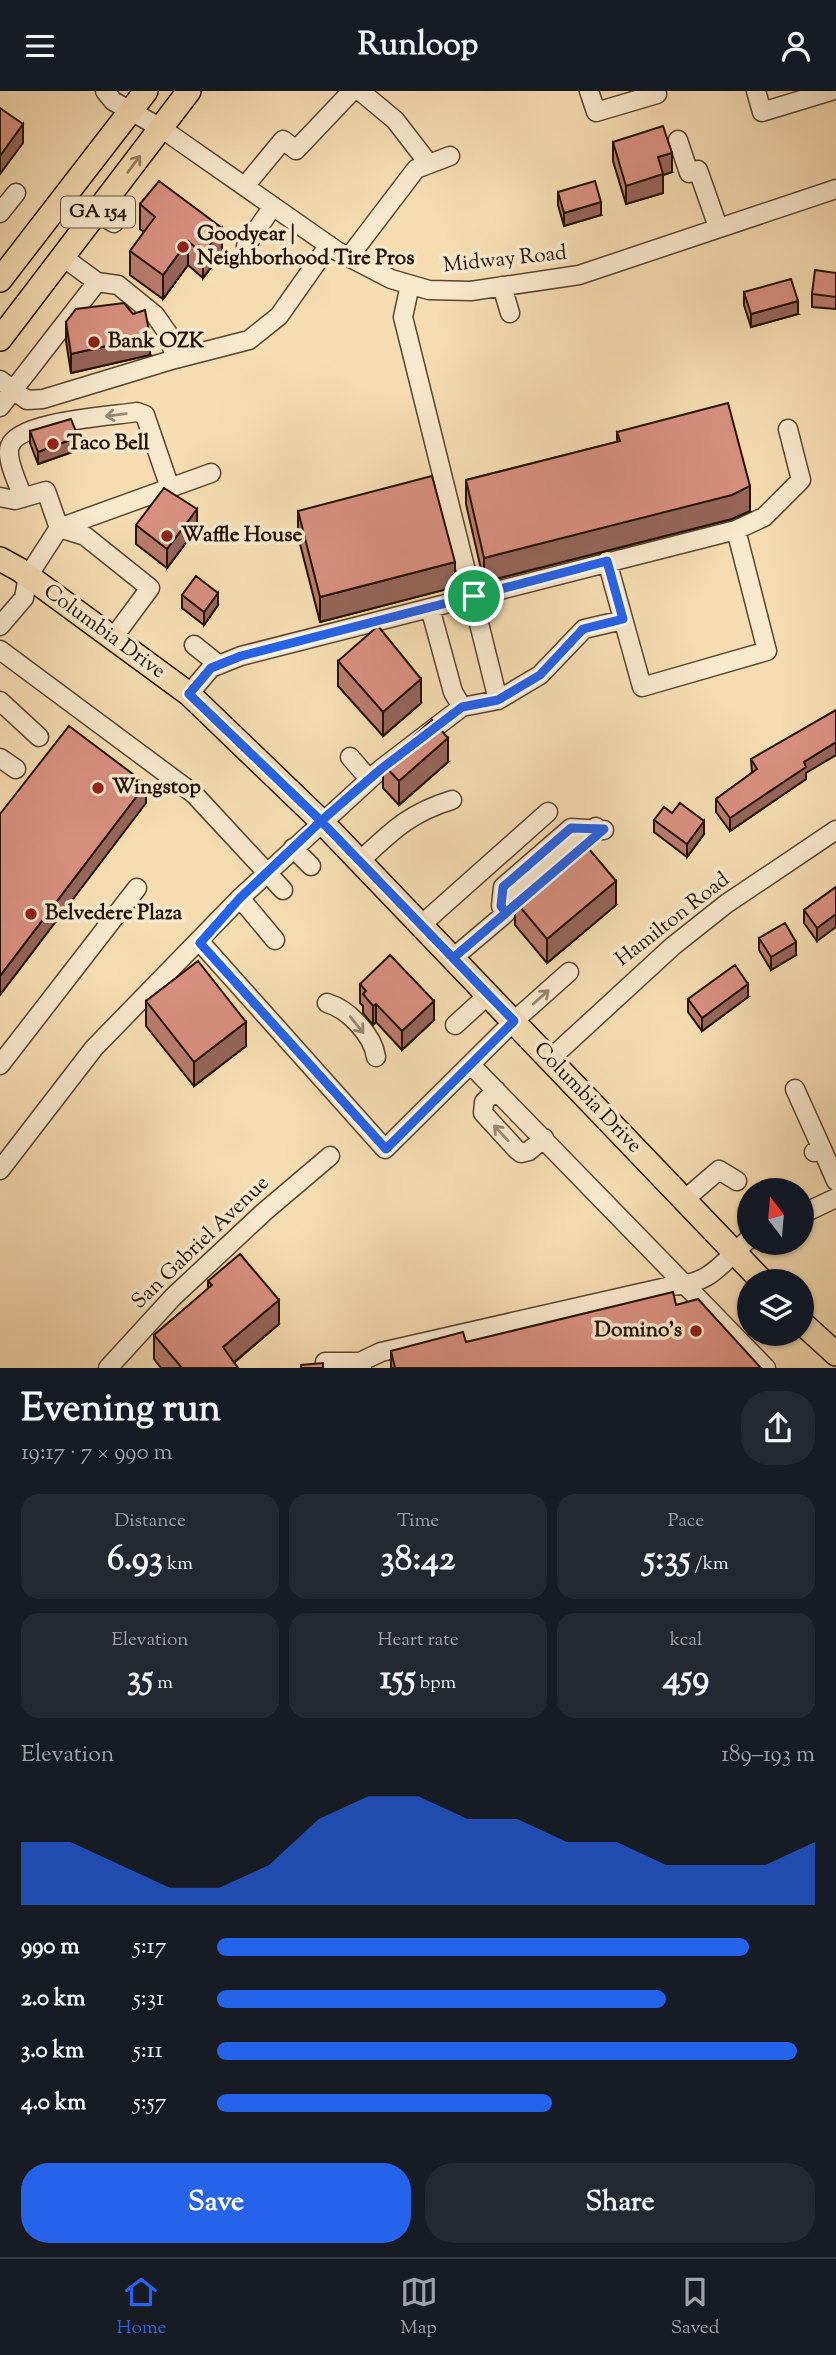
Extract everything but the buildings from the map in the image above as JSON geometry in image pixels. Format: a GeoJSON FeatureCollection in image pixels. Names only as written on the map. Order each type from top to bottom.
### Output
{"type":"FeatureCollection","features":[{"type":"Feature","properties":{"kind":"main road","name":"GA 154"},"geometry":{"type":"LineString","coordinates":[[0,280],[146,91]]}},
{"type":"Feature","properties":{"kind":"main road","name":"GA 154"},"geometry":{"type":"LineString","coordinates":[[0,339],[64,257],[105,218],[161,128],[189,91]]}},
{"type":"Feature","properties":{"kind":"main road","name":"Columbia Drive"},"geometry":{"type":"LineString","coordinates":[[0,559],[28,576],[189,694],[321,821],[684,1201],[737,1242]]}},
{"type":"Feature","properties":{"kind":"main road"},"geometry":{"type":"LineString","coordinates":[[814,1334],[836,1354]]}},
{"type":"Feature","properties":{"kind":"street","name":"Midway Road"},"geometry":{"type":"LineString","coordinates":[[105,91],[113,101],[161,128],[349,257],[391,279],[443,291],[579,275],[836,189]]}},
{"type":"Feature","properties":{"kind":"street"},"geometry":{"type":"LineString","coordinates":[[246,187],[283,140],[296,150],[352,91]]}},
{"type":"Feature","properties":{"kind":"street"},"geometry":{"type":"LineString","coordinates":[[360,91],[395,120],[429,164]]}},
{"type":"Feature","properties":{"kind":"street"},"geometry":{"type":"LineString","coordinates":[[589,91],[596,112],[657,94]]}},
{"type":"Feature","properties":{"kind":"street"},"geometry":{"type":"LineString","coordinates":[[756,91],[762,112],[831,91]]}},
{"type":"Feature","properties":{"kind":"street"},"geometry":{"type":"LineString","coordinates":[[678,140],[718,227]]}},
{"type":"Feature","properties":{"kind":"street"},"geometry":{"type":"LineString","coordinates":[[349,257],[416,169],[450,156]]}},
{"type":"Feature","properties":{"kind":"street"},"geometry":{"type":"LineString","coordinates":[[0,213],[16,193]]}},
{"type":"Feature","properties":{"kind":"street"},"geometry":{"type":"LineString","coordinates":[[246,246],[273,206]]}},
{"type":"Feature","properties":{"kind":"street"},"geometry":{"type":"LineString","coordinates":[[7,386],[27,400],[43,399],[144,362],[175,359],[249,340],[279,316],[329,245]]}},
{"type":"Feature","properties":{"kind":"street"},"geometry":{"type":"LineString","coordinates":[[64,257],[97,282],[118,285],[155,316],[169,335],[175,359]]}},
{"type":"Feature","properties":{"kind":"street"},"geometry":{"type":"LineString","coordinates":[[0,407],[7,386],[97,282]]}},
{"type":"Feature","properties":{"kind":"street"},"geometry":{"type":"LineString","coordinates":[[410,285],[403,317],[454,487],[474,596],[498,700]]}},
{"type":"Feature","properties":{"kind":"street"},"geometry":{"type":"LineString","coordinates":[[502,286],[510,313]]}},
{"type":"Feature","properties":{"kind":"street"},"geometry":{"type":"LineString","coordinates":[[132,296],[136,322]]}},
{"type":"Feature","properties":{"kind":"street"},"geometry":{"type":"LineString","coordinates":[[23,498],[9,447],[15,437],[74,417],[137,412],[145,415],[170,488]]}},
{"type":"Feature","properties":{"kind":"street"},"geometry":{"type":"LineString","coordinates":[[189,694],[211,668],[266,658],[300,632],[430,608],[736,530],[764,517],[801,480],[788,429]]}},
{"type":"Feature","properties":{"kind":"street"},"geometry":{"type":"LineString","coordinates":[[0,626],[24,598],[28,576],[59,528],[211,473]]}},
{"type":"Feature","properties":{"kind":"street"},"geometry":{"type":"LineString","coordinates":[[0,498],[23,498],[46,491],[59,528]]}},
{"type":"Feature","properties":{"kind":"street"},"geometry":{"type":"LineString","coordinates":[[59,528],[85,536],[150,588],[113,638]]}},
{"type":"Feature","properties":{"kind":"street"},"geometry":{"type":"LineString","coordinates":[[607,561],[642,687],[767,651],[736,530]]}},
{"type":"Feature","properties":{"kind":"street"},"geometry":{"type":"LineString","coordinates":[[430,608],[453,692],[462,707]]}},
{"type":"Feature","properties":{"kind":"street"},"geometry":{"type":"LineString","coordinates":[[0,1170],[94,1048],[200,943],[240,898],[321,821],[369,779],[462,707],[498,700],[540,675],[583,629],[623,619]]}},
{"type":"Feature","properties":{"kind":"street"},"geometry":{"type":"LineString","coordinates":[[194,645],[219,665]]}},
{"type":"Feature","properties":{"kind":"street"},"geometry":{"type":"LineString","coordinates":[[3,659],[194,794],[283,890]]}},
{"type":"Feature","properties":{"kind":"street"},"geometry":{"type":"LineString","coordinates":[[0,701],[40,737]]}},
{"type":"Feature","properties":{"kind":"street"},"geometry":{"type":"LineString","coordinates":[[350,757],[369,779]]}},
{"type":"Feature","properties":{"kind":"street"},"geometry":{"type":"LineString","coordinates":[[0,758],[16,769]]}},
{"type":"Feature","properties":{"kind":"street"},"geometry":{"type":"LineString","coordinates":[[360,861],[404,819],[426,808],[452,800]]}},
{"type":"Feature","properties":{"kind":"street"},"geometry":{"type":"LineString","coordinates":[[421,925],[548,812]]}},
{"type":"Feature","properties":{"kind":"street"},"geometry":{"type":"LineString","coordinates":[[453,958],[503,909],[600,828]]}},
{"type":"Feature","properties":{"kind":"street","name":"Hamilton Road"},"geometry":{"type":"LineString","coordinates":[[550,1059],[673,946],[726,904],[836,830]]}},
{"type":"Feature","properties":{"kind":"street"},"geometry":{"type":"LineString","coordinates":[[293,848],[311,866]]}},
{"type":"Feature","properties":{"kind":"street"},"geometry":{"type":"LineString","coordinates":[[0,1065],[137,888]]}},
{"type":"Feature","properties":{"kind":"street"},"geometry":{"type":"LineString","coordinates":[[240,898],[275,940]]}},
{"type":"Feature","properties":{"kind":"street"},"geometry":{"type":"LineString","coordinates":[[200,943],[386,1149],[514,1021],[569,972]]}},
{"type":"Feature","properties":{"kind":"street"},"geometry":{"type":"LineString","coordinates":[[455,1025],[488,995]]}},
{"type":"Feature","properties":{"kind":"street"},"geometry":{"type":"LineString","coordinates":[[327,1003],[343,1007],[375,1047],[376,1058]]}},
{"type":"Feature","properties":{"kind":"street"},"geometry":{"type":"LineString","coordinates":[[471,1065],[689,1285],[766,1368]]}},
{"type":"Feature","properties":{"kind":"street"},"geometry":{"type":"LineString","coordinates":[[795,1089],[818,1150],[836,1181]]}},
{"type":"Feature","properties":{"kind":"street"},"geometry":{"type":"LineString","coordinates":[[496,1090],[484,1102],[483,1114],[516,1149],[521,1153],[529,1151],[544,1138]]}},
{"type":"Feature","properties":{"kind":"street","name":"San Gabriel Avenue"},"geometry":{"type":"LineString","coordinates":[[108,1368],[173,1297],[264,1212],[330,1156]]}},
{"type":"Feature","properties":{"kind":"street"},"geometry":{"type":"LineString","coordinates":[[684,1201],[719,1170],[737,1181]]}},
{"type":"Feature","properties":{"kind":"street"},"geometry":{"type":"LineString","coordinates":[[814,1208],[836,1198]]}},
{"type":"Feature","properties":{"kind":"street"},"geometry":{"type":"LineString","coordinates":[[325,1362],[361,1365],[381,1352],[514,1320],[671,1286],[689,1285],[705,1280],[737,1251]]}},
{"type":"Feature","properties":{"kind":"place","name":"Goodyear | Neighborhood Tire Pros"},"geometry":{"type":"Point","coordinates":[183,247]}},
{"type":"Feature","properties":{"kind":"place","name":"Bank OZK"},"geometry":{"type":"Point","coordinates":[94,342]}},
{"type":"Feature","properties":{"kind":"place","name":"Taco Bell"},"geometry":{"type":"Point","coordinates":[53,444]}},
{"type":"Feature","properties":{"kind":"place","name":"Waffle House"},"geometry":{"type":"Point","coordinates":[167,536]}},
{"type":"Feature","properties":{"kind":"place","name":"Wingstop"},"geometry":{"type":"Point","coordinates":[98,788]}},
{"type":"Feature","properties":{"kind":"place","name":"Belvedere Plaza"},"geometry":{"type":"Point","coordinates":[31,914]}},
{"type":"Feature","properties":{"kind":"place","name":"Domino's"},"geometry":{"type":"Point","coordinates":[696,1331]}},
{"type":"Feature","properties":{"kind":"route"},"geometry":{"type":"LineString","coordinates":[[474,596],[241,656],[211,668],[189,694],[321,821],[453,958],[506,913],[501,906],[503,887],[571,828],[604,829],[453,958],[514,1021],[386,1149],[200,943],[240,898],[321,821],[381,769],[462,707],[498,700],[540,675],[583,629],[623,619],[607,561],[474,596]]}}]}
